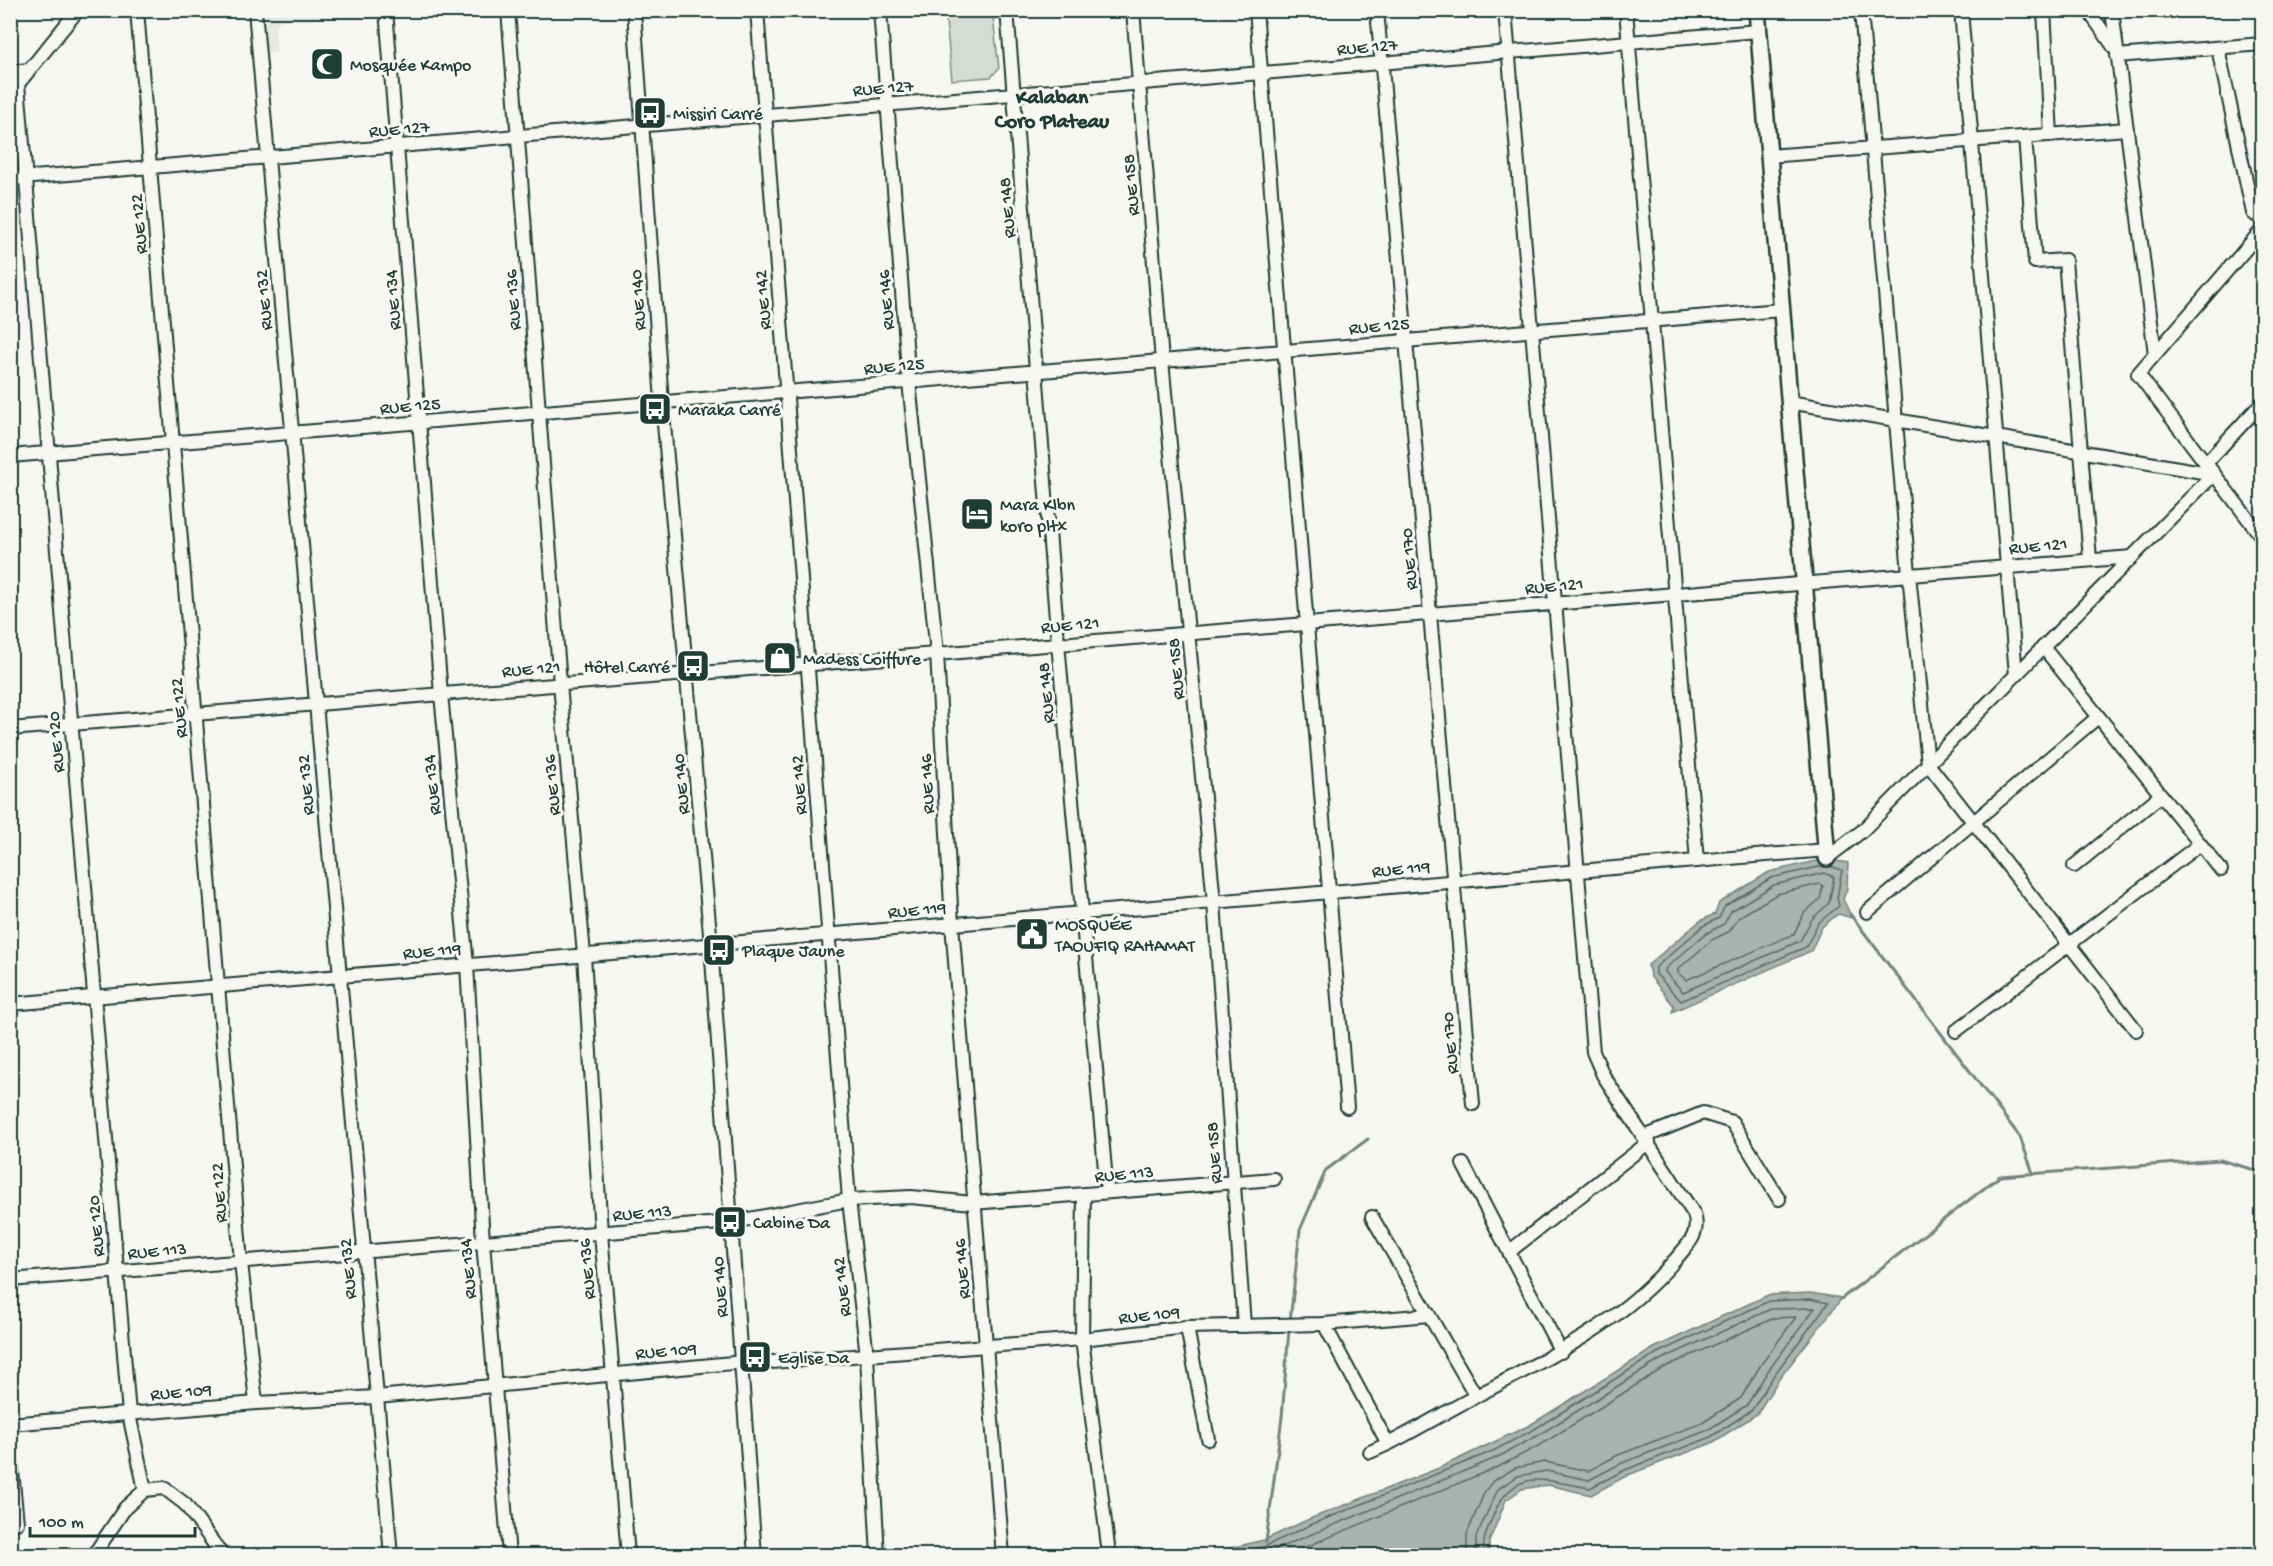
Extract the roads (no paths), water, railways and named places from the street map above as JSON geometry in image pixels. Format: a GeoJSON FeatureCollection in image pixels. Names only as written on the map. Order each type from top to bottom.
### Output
{"type":"FeatureCollection","features":[{"type":"Feature","properties":{"kind":"street","name":"RUE 120"},"geometry":{"type":"LineString","coordinates":[[78,10],[18,84],[129,1414],[145,1490]]}},
{"type":"Feature","properties":{"kind":"street","name":"RUE 122"},"geometry":{"type":"LineString","coordinates":[[137,10],[220,986],[241,1262],[256,1403]]}},
{"type":"Feature","properties":{"kind":"street","name":"RUE 132"},"geometry":{"type":"LineString","coordinates":[[255,10],[390,1556]]}},
{"type":"Feature","properties":{"kind":"street","name":"RUE 134"},"geometry":{"type":"LineString","coordinates":[[386,10],[441,694],[467,965],[483,1242],[509,1556]]}},
{"type":"Feature","properties":{"kind":"street","name":"RUE 136"},"geometry":{"type":"LineString","coordinates":[[508,10],[560,684],[584,955],[601,1233],[628,1556]]}},
{"type":"Feature","properties":{"kind":"street","name":"RUE 140"},"geometry":{"type":"LineString","coordinates":[[634,10],[662,402],[688,674],[733,1222],[755,1556]]}},
{"type":"Feature","properties":{"kind":"street","name":"RUE 142"},"geometry":{"type":"LineString","coordinates":[[757,10],[849,1200],[867,1356],[878,1556]]}},
{"type":"Feature","properties":{"kind":"street","name":"RUE 146"},"geometry":{"type":"LineString","coordinates":[[880,10],[909,382],[937,653],[952,924],[1003,1556]]}},
{"type":"Feature","properties":{"kind":"street","name":"RUE 148"},"geometry":{"type":"LineString","coordinates":[[1007,10],[1038,371],[1058,644],[1107,1192]]}},
{"type":"Feature","properties":{"kind":"street","name":"RUE 158"},"geometry":{"type":"LineString","coordinates":[[1133,10],[1162,361],[1190,633],[1214,902],[1244,1326]]}},
{"type":"Feature","properties":{"kind":"street"},"geometry":{"type":"LineString","coordinates":[[1256,10],[1347,1107]]}},
{"type":"Feature","properties":{"kind":"street","name":"RUE 170"},"geometry":{"type":"LineString","coordinates":[[1377,10],[1408,341],[1473,1104]]}},
{"type":"Feature","properties":{"kind":"street"},"geometry":{"type":"LineString","coordinates":[[1370,1452],[1561,1352],[1637,1300],[1695,1236],[1698,1225],[1694,1214],[1647,1139],[1603,1075],[1593,1052],[1505,10]]}},
{"type":"Feature","properties":{"kind":"street"},"geometry":{"type":"LineString","coordinates":[[1626,10],[1697,861]]}},
{"type":"Feature","properties":{"kind":"street"},"geometry":{"type":"LineString","coordinates":[[1757,10],[1826,854],[1862,831],[2214,474]]}},
{"type":"Feature","properties":{"kind":"street"},"geometry":{"type":"LineString","coordinates":[[1861,10],[1908,574],[1928,764],[2136,1030]]}},
{"type":"Feature","properties":{"kind":"street"},"geometry":{"type":"LineString","coordinates":[[1961,10],[2016,675]]}},
{"type":"Feature","properties":{"kind":"street"},"geometry":{"type":"LineString","coordinates":[[2044,10],[2051,135]]}},
{"type":"Feature","properties":{"kind":"street"},"geometry":{"type":"LineString","coordinates":[[2088,10],[2117,54]]}},
{"type":"Feature","properties":{"kind":"street"},"geometry":{"type":"LineString","coordinates":[[2112,10],[2155,354]]}},
{"type":"Feature","properties":{"kind":"street","name":"RUE 127"},"geometry":{"type":"LineString","coordinates":[[10,179],[1758,31]]}},
{"type":"Feature","properties":{"kind":"street"},"geometry":{"type":"LineString","coordinates":[[2117,54],[2262,44]]}},
{"type":"Feature","properties":{"kind":"street"},"geometry":{"type":"LineString","coordinates":[[2218,48],[2253,213],[2262,220]]}},
{"type":"Feature","properties":{"kind":"street"},"geometry":{"type":"LineString","coordinates":[[10,72],[29,70]]}},
{"type":"Feature","properties":{"kind":"street"},"geometry":{"type":"LineString","coordinates":[[1769,156],[2127,129]]}},
{"type":"Feature","properties":{"kind":"street"},"geometry":{"type":"LineString","coordinates":[[2025,137],[2035,262],[2065,260],[2090,559]]}},
{"type":"Feature","properties":{"kind":"street"},"geometry":{"type":"LineString","coordinates":[[2262,230],[2138,374],[2262,537]]}},
{"type":"Feature","properties":{"kind":"street","name":"RUE 125"},"geometry":{"type":"LineString","coordinates":[[10,456],[1781,310]]}},
{"type":"Feature","properties":{"kind":"street"},"geometry":{"type":"LineString","coordinates":[[1789,402],[2214,474]]}},
{"type":"Feature","properties":{"kind":"street"},"geometry":{"type":"LineString","coordinates":[[2206,463],[2262,403]]}},
{"type":"Feature","properties":{"kind":"street","name":"RUE 121"},"geometry":{"type":"LineString","coordinates":[[10,729],[2132,557]]}},
{"type":"Feature","properties":{"kind":"street"},"geometry":{"type":"LineString","coordinates":[[2043,647],[2221,870]]}},
{"type":"Feature","properties":{"kind":"street"},"geometry":{"type":"LineString","coordinates":[[1868,912],[2098,717]]}},
{"type":"Feature","properties":{"kind":"street"},"geometry":{"type":"LineString","coordinates":[[2074,866],[2161,795]]}},
{"type":"Feature","properties":{"kind":"street"},"geometry":{"type":"LineString","coordinates":[[1956,1031],[2200,843]]}},
{"type":"Feature","properties":{"kind":"street","name":"RUE 119"},"geometry":{"type":"LineString","coordinates":[[10,1004],[1453,881],[1697,861],[1826,854]]}},
{"type":"Feature","properties":{"kind":"street"},"geometry":{"type":"LineString","coordinates":[[1510,1251],[1647,1139],[1703,1113],[1732,1122],[1779,1199]]}},
{"type":"Feature","properties":{"kind":"street"},"geometry":{"type":"LineString","coordinates":[[1463,1164],[1561,1352]]}},
{"type":"Feature","properties":{"kind":"street","name":"RUE 113"},"geometry":{"type":"LineString","coordinates":[[10,1280],[733,1222],[849,1200],[911,1197],[973,1203],[1274,1179]]}},
{"type":"Feature","properties":{"kind":"street"},"geometry":{"type":"LineString","coordinates":[[1084,1194],[1082,1339],[1109,1554]]}},
{"type":"Feature","properties":{"kind":"street"},"geometry":{"type":"LineString","coordinates":[[1372,1217],[1476,1396]]}},
{"type":"Feature","properties":{"kind":"street","name":"RUE 109"},"geometry":{"type":"LineString","coordinates":[[10,1424],[256,1403],[377,1397],[743,1362],[746,1364],[867,1356],[1082,1339],[1186,1327],[1324,1324],[1429,1315]]}},
{"type":"Feature","properties":{"kind":"street"},"geometry":{"type":"LineString","coordinates":[[1324,1324],[1388,1444]]}},
{"type":"Feature","properties":{"kind":"street"},"geometry":{"type":"LineString","coordinates":[[1186,1327],[1208,1439]]}},
{"type":"Feature","properties":{"kind":"street"},"geometry":{"type":"LineString","coordinates":[[10,1450],[17,1523]]}},
{"type":"Feature","properties":{"kind":"street"},"geometry":{"type":"LineString","coordinates":[[93,1556],[125,1508],[145,1490],[164,1488],[185,1504],[223,1556]]}},
{"type":"Feature","properties":{"kind":"water"},"geometry":{"type":"Polygon","coordinates":[[[1824,859],[1848,863],[1847,889],[1843,899],[1852,918],[1838,914],[1822,927],[1811,951],[1672,1012],[1674,1006],[1650,976],[1648,965],[1700,921],[1715,914],[1719,903],[1769,872],[1824,859]]]}},
{"type":"Feature","properties":{"kind":"water"},"geometry":{"type":"Polygon","coordinates":[[[1810,1293],[1842,1298],[1779,1379],[1757,1414],[1712,1443],[1628,1475],[1591,1495],[1548,1485],[1522,1489],[1506,1500],[1489,1542],[1489,1555],[1200,1555],[1264,1540],[1307,1520],[1439,1468],[1530,1425],[1654,1348],[1768,1295],[1810,1293]]]}},
{"type":"Feature","properties":{"kind":"waterway"},"geometry":{"type":"LineString","coordinates":[[1850,914],[2020,1137],[2033,1173]]}},
{"type":"Feature","properties":{"kind":"waterway"},"geometry":{"type":"LineString","coordinates":[[1290,1322],[1300,1230],[1326,1170],[1368,1139]]}},
{"type":"Feature","properties":{"kind":"waterway"},"geometry":{"type":"LineString","coordinates":[[1841,1299],[2000,1176],[2220,1160],[2262,1172]]}},
{"type":"Feature","properties":{"kind":"waterway"},"geometry":{"type":"LineString","coordinates":[[1266,1542],[1282,1417],[1289,1329]]}},
{"type":"Feature","properties":{"kind":"place","name":"Mosquée Kampo"},"geometry":{"type":"Point","coordinates":[327,64]}},
{"type":"Feature","properties":{"kind":"place","name":"Missiri Carré"},"geometry":{"type":"Point","coordinates":[650,113]}},
{"type":"Feature","properties":{"kind":"place","name":"Maraka Carré"},"geometry":{"type":"Point","coordinates":[655,409]}},
{"type":"Feature","properties":{"kind":"place","name":"Mara Klbn koro pltx"},"geometry":{"type":"Point","coordinates":[977,514]}},
{"type":"Feature","properties":{"kind":"place","name":"Madess Coiffure"},"geometry":{"type":"Point","coordinates":[780,658]}},
{"type":"Feature","properties":{"kind":"place","name":"Hôtel Carré"},"geometry":{"type":"Point","coordinates":[693,666]}},
{"type":"Feature","properties":{"kind":"place","name":"MOSQUÉE TAOUFIQ RAHAMAT"},"geometry":{"type":"Point","coordinates":[1032,934]}},
{"type":"Feature","properties":{"kind":"place","name":"Plaque Jaune"},"geometry":{"type":"Point","coordinates":[719,950]}},
{"type":"Feature","properties":{"kind":"place","name":"Cabine Da"},"geometry":{"type":"Point","coordinates":[730,1222]}},
{"type":"Feature","properties":{"kind":"place","name":"Eglise Da"},"geometry":{"type":"Point","coordinates":[755,1357]}},
{"type":"Feature","properties":{"kind":"district","name":"Kalaban Coro Plateau"},"geometry":{"type":"Point","coordinates":[1052,108]}}]}
